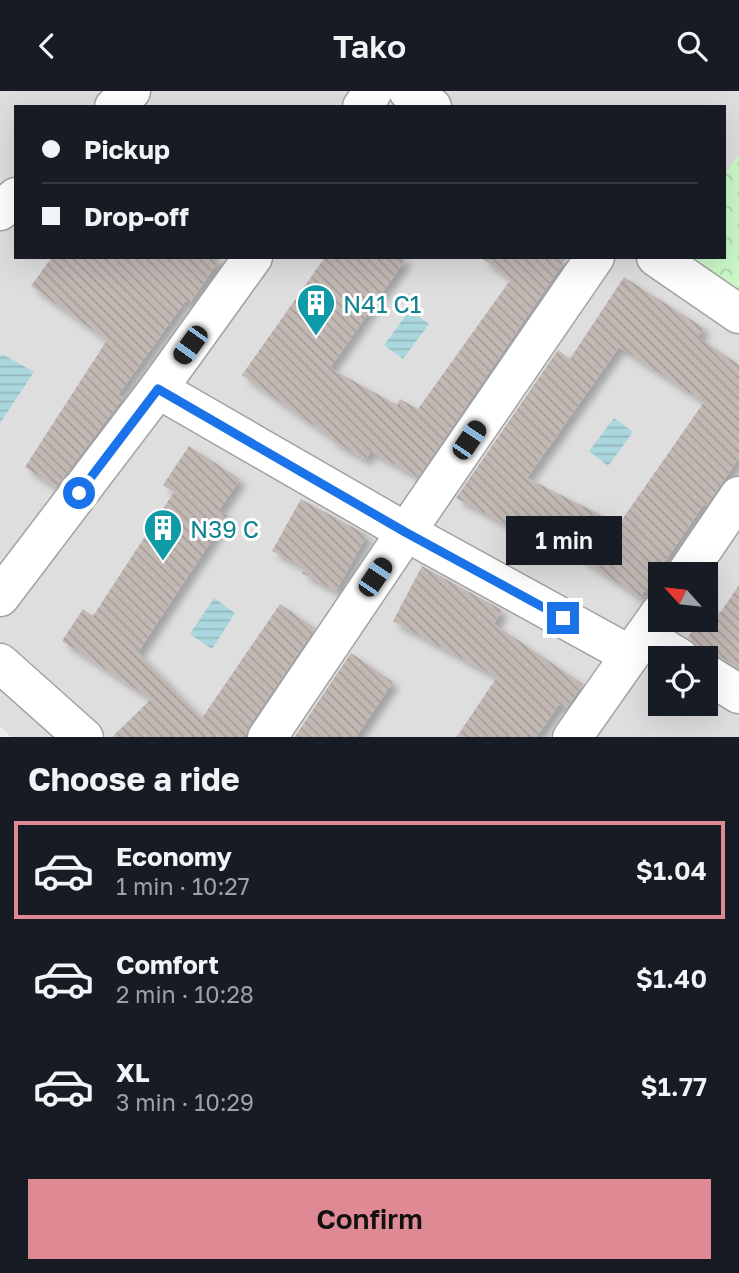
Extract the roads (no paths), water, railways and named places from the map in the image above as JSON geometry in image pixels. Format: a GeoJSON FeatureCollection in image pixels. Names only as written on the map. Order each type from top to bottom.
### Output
{"type":"FeatureCollection","features":[{"type":"Feature","properties":{"kind":"street"},"geometry":{"type":"LineString","coordinates":[[116,105],[131,91]]}},
{"type":"Feature","properties":{"kind":"street"},"geometry":{"type":"LineString","coordinates":[[408,91],[429,105]]}},
{"type":"Feature","properties":{"kind":"street"},"geometry":{"type":"LineString","coordinates":[[0,211],[14,199]]}},
{"type":"Feature","properties":{"kind":"street"},"geometry":{"type":"LineString","coordinates":[[0,597],[158,389],[252,259]]}},
{"type":"Feature","properties":{"kind":"street"},"geometry":{"type":"LineString","coordinates":[[267,737],[595,259]]}},
{"type":"Feature","properties":{"kind":"street"},"geometry":{"type":"LineString","coordinates":[[659,259],[739,314]]}},
{"type":"Feature","properties":{"kind":"street"},"geometry":{"type":"LineString","coordinates":[[158,389],[405,532],[645,635],[662,646]]}},
{"type":"Feature","properties":{"kind":"street"},"geometry":{"type":"LineString","coordinates":[[694,562],[739,496]]}},
{"type":"Feature","properties":{"kind":"street"},"geometry":{"type":"LineString","coordinates":[[572,737],[645,635]]}},
{"type":"Feature","properties":{"kind":"street"},"geometry":{"type":"LineString","coordinates":[[0,663],[84,737]]}},
{"type":"Feature","properties":{"kind":"street"},"geometry":{"type":"LineString","coordinates":[[718,681],[739,694]]}},
{"type":"Feature","properties":{"kind":"water"},"geometry":{"type":"Polygon","coordinates":[[[410,310],[429,324],[403,359],[384,345],[410,310]]]}},
{"type":"Feature","properties":{"kind":"water"},"geometry":{"type":"Polygon","coordinates":[[[2,354],[34,372],[0,423],[0,358],[2,354]]]}},
{"type":"Feature","properties":{"kind":"water"},"geometry":{"type":"Polygon","coordinates":[[[614,418],[633,432],[608,466],[589,451],[614,418]]]}},
{"type":"Feature","properties":{"kind":"water"},"geometry":{"type":"Polygon","coordinates":[[[214,598],[235,613],[212,649],[190,634],[214,598]]]}},
{"type":"Feature","properties":{"kind":"place","name":"N41 C1"},"geometry":{"type":"Point","coordinates":[316,337]}},
{"type":"Feature","properties":{"kind":"place","name":"N39 C"},"geometry":{"type":"Point","coordinates":[163,562]}}]}
